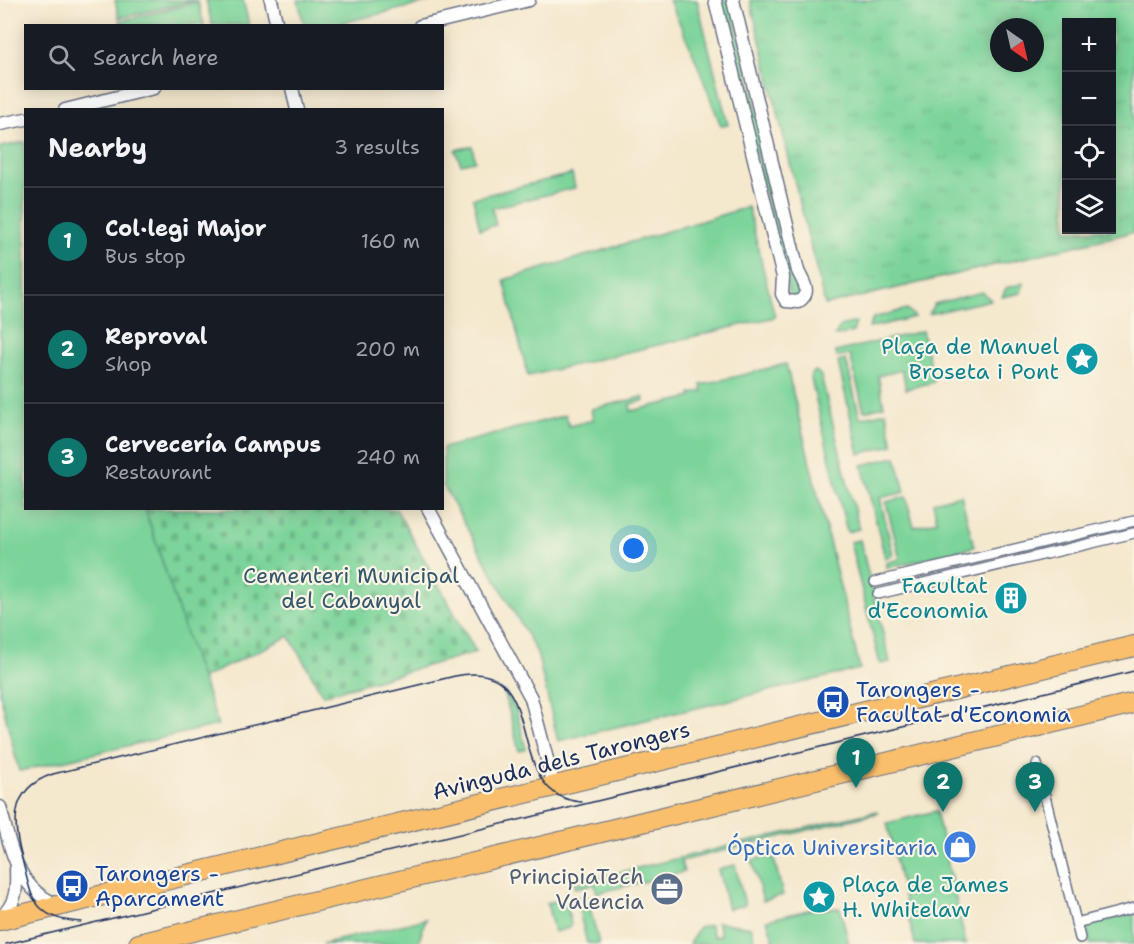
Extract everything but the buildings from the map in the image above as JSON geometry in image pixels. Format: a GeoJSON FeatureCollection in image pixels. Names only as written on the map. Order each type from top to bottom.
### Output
{"type":"FeatureCollection","features":[{"type":"Feature","properties":{"kind":"main road","name":"Avinguda dels Tarongers"},"geometry":{"type":"LineString","coordinates":[[0,919],[1134,646]]}},
{"type":"Feature","properties":{"kind":"main road"},"geometry":{"type":"LineString","coordinates":[[139,944],[1134,703]]}},
{"type":"Feature","properties":{"kind":"street"},"geometry":{"type":"LineString","coordinates":[[271,0],[277,24]]}},
{"type":"Feature","properties":{"kind":"street"},"geometry":{"type":"LineString","coordinates":[[428,24],[529,0]]}},
{"type":"Feature","properties":{"kind":"street"},"geometry":{"type":"LineString","coordinates":[[715,0],[783,277],[782,294],[786,301],[794,303],[805,297],[807,289],[798,271],[733,0]]}},
{"type":"Feature","properties":{"kind":"street"},"geometry":{"type":"LineString","coordinates":[[73,108],[146,90]]}},
{"type":"Feature","properties":{"kind":"street"},"geometry":{"type":"LineString","coordinates":[[292,90],[297,108]]}},
{"type":"Feature","properties":{"kind":"street"},"geometry":{"type":"LineString","coordinates":[[0,124],[24,119]]}},
{"type":"Feature","properties":{"kind":"street"},"geometry":{"type":"LineString","coordinates":[[429,510],[531,698],[554,786]]}},
{"type":"Feature","properties":{"kind":"street"},"geometry":{"type":"LineString","coordinates":[[875,582],[1134,521]]}},
{"type":"Feature","properties":{"kind":"street"},"geometry":{"type":"LineString","coordinates":[[878,594],[1134,533]]}},
{"type":"Feature","properties":{"kind":"street"},"geometry":{"type":"LineString","coordinates":[[1037,764],[1080,938]]}},
{"type":"Feature","properties":{"kind":"street"},"geometry":{"type":"LineString","coordinates":[[0,807],[15,862],[17,890],[14,901],[0,919]]}},
{"type":"Feature","properties":{"kind":"street"},"geometry":{"type":"LineString","coordinates":[[15,862],[28,884],[52,902],[61,905]]}},
{"type":"Feature","properties":{"kind":"street"},"geometry":{"type":"LineString","coordinates":[[1076,923],[1134,908]]}},
{"type":"Feature","properties":{"kind":"green space"},"geometry":{"type":"Polygon","coordinates":[[[115,0],[197,0],[119,18],[115,0]]]}},
{"type":"Feature","properties":{"kind":"green space"},"geometry":{"type":"Polygon","coordinates":[[[206,0],[243,0],[249,24],[212,24],[206,0]]]}},
{"type":"Feature","properties":{"kind":"green space"},"geometry":{"type":"Polygon","coordinates":[[[298,0],[438,0],[337,24],[304,24],[298,0]]]}},
{"type":"Feature","properties":{"kind":"green space"},"geometry":{"type":"Polygon","coordinates":[[[669,0],[697,0],[728,125],[721,126],[693,53],[669,0]]]}},
{"type":"Feature","properties":{"kind":"green space"},"geometry":{"type":"Polygon","coordinates":[[[718,0],[730,0],[801,289],[799,296],[791,297],[789,294],[718,0]]]}},
{"type":"Feature","properties":{"kind":"green space"},"geometry":{"type":"Polygon","coordinates":[[[750,0],[1134,0],[1134,232],[825,305],[750,0]]]}},
{"type":"Feature","properties":{"kind":"green space"},"geometry":{"type":"Polygon","coordinates":[[[198,2],[204,24],[121,24],[120,21],[198,2]]]}},
{"type":"Feature","properties":{"kind":"green space"},"geometry":{"type":"Polygon","coordinates":[[[24,142],[24,510],[145,510],[218,725],[19,771],[0,694],[0,147],[24,142]]]}},
{"type":"Feature","properties":{"kind":"green space"},"geometry":{"type":"Polygon","coordinates":[[[472,146],[475,161],[461,164],[455,150],[472,146]]]}},
{"type":"Feature","properties":{"kind":"green space"},"geometry":{"type":"Polygon","coordinates":[[[572,174],[575,188],[492,208],[496,225],[480,229],[473,198],[572,174]]]}},
{"type":"Feature","properties":{"kind":"green space"},"geometry":{"type":"Polygon","coordinates":[[[748,207],[775,317],[528,376],[504,280],[748,207]]]}},
{"type":"Feature","properties":{"kind":"green space"},"geometry":{"type":"Polygon","coordinates":[[[1024,283],[1021,293],[1002,297],[1006,288],[1024,283]]]}},
{"type":"Feature","properties":{"kind":"green space"},"geometry":{"type":"Polygon","coordinates":[[[982,292],[991,300],[929,314],[934,304],[982,292]]]}},
{"type":"Feature","properties":{"kind":"green space"},"geometry":{"type":"Polygon","coordinates":[[[907,309],[915,317],[869,328],[873,318],[907,309]]]}},
{"type":"Feature","properties":{"kind":"green space"},"geometry":{"type":"Polygon","coordinates":[[[856,322],[853,332],[835,336],[840,326],[856,322]]]}},
{"type":"Feature","properties":{"kind":"green space"},"geometry":{"type":"Polygon","coordinates":[[[922,331],[934,382],[906,389],[902,370],[878,376],[884,406],[864,411],[850,355],[837,357],[835,352],[922,331]]]}},
{"type":"Feature","properties":{"kind":"green space"},"geometry":{"type":"Polygon","coordinates":[[[846,360],[860,418],[886,412],[893,445],[859,454],[838,362],[846,360]]]}},
{"type":"Feature","properties":{"kind":"green space"},"geometry":{"type":"Polygon","coordinates":[[[786,364],[860,669],[558,741],[537,653],[444,487],[444,448],[566,415],[569,426],[593,420],[591,409],[643,397],[644,401],[630,404],[631,411],[692,397],[691,394],[703,391],[701,385],[786,364]]]}},
{"type":"Feature","properties":{"kind":"green space"},"geometry":{"type":"Polygon","coordinates":[[[816,371],[821,376],[859,529],[847,532],[811,379],[811,374],[816,371]]]}},
{"type":"Feature","properties":{"kind":"green space"},"geometry":{"type":"Polygon","coordinates":[[[896,457],[905,492],[880,498],[893,555],[885,558],[862,465],[896,457]]]}},
{"type":"Feature","properties":{"kind":"green space"},"geometry":{"type":"Polygon","coordinates":[[[961,495],[974,547],[887,568],[886,563],[900,559],[886,502],[906,497],[914,527],[937,521],[933,502],[961,495]]]}},
{"type":"Feature","properties":{"kind":"green space","name":"Cementeri Municipal del Cabanyal"},"geometry":{"type":"Polygon","coordinates":[[[145,510],[397,510],[476,652],[323,695],[289,636],[201,679],[145,510]]]}},
{"type":"Feature","properties":{"kind":"green space"},"geometry":{"type":"Polygon","coordinates":[[[860,540],[890,662],[880,664],[850,542],[860,540]]]}},
{"type":"Feature","properties":{"kind":"green space"},"geometry":{"type":"Polygon","coordinates":[[[504,691],[516,710],[526,749],[519,751],[504,691]]]}},
{"type":"Feature","properties":{"kind":"green space"},"geometry":{"type":"Polygon","coordinates":[[[877,811],[878,813],[681,861],[684,872],[597,893],[595,884],[575,888],[574,883],[877,811]]]}},
{"type":"Feature","properties":{"kind":"green space"},"geometry":{"type":"Polygon","coordinates":[[[936,811],[966,944],[915,944],[887,823],[936,811]]]}},
{"type":"Feature","properties":{"kind":"green space"},"geometry":{"type":"Polygon","coordinates":[[[773,855],[783,895],[763,901],[752,860],[773,855]]]}},
{"type":"Feature","properties":{"kind":"green space"},"geometry":{"type":"Polygon","coordinates":[[[735,865],[745,905],[728,909],[718,869],[735,865]]]}},
{"type":"Feature","properties":{"kind":"green space"},"geometry":{"type":"Polygon","coordinates":[[[587,896],[599,944],[587,943],[576,898],[587,896]]]}},
{"type":"Feature","properties":{"kind":"green space"},"geometry":{"type":"Polygon","coordinates":[[[562,899],[566,902],[571,924],[569,928],[554,932],[547,903],[562,899]]]}},
{"type":"Feature","properties":{"kind":"green space"},"geometry":{"type":"Polygon","coordinates":[[[840,908],[849,944],[775,944],[767,920],[812,909],[840,908]]]}},
{"type":"Feature","properties":{"kind":"green space"},"geometry":{"type":"Polygon","coordinates":[[[1134,912],[1134,944],[1090,944],[1086,925],[1134,912]]]}},
{"type":"Feature","properties":{"kind":"green space"},"geometry":{"type":"Polygon","coordinates":[[[426,919],[418,944],[322,944],[426,919]]]}},
{"type":"Feature","properties":{"kind":"green space"},"geometry":{"type":"Polygon","coordinates":[[[717,922],[751,927],[756,944],[689,944],[699,927],[710,925],[714,937],[721,935],[717,922]]]}},
{"type":"Feature","properties":{"kind":"tram line"},"geometry":{"type":"LineString","coordinates":[[6,944],[1134,671]]}},
{"type":"Feature","properties":{"kind":"tram line"},"geometry":{"type":"LineString","coordinates":[[81,922],[50,915],[38,905],[30,890],[16,825],[20,800],[38,781],[53,774],[455,676],[485,675],[505,686],[516,705],[540,777],[556,794],[582,802]]}},
{"type":"Feature","properties":{"kind":"place","name":"Plaça de Manuel Broseta i Pont"},"geometry":{"type":"Point","coordinates":[1082,359]}},
{"type":"Feature","properties":{"kind":"place","name":"Facultat d'Economia"},"geometry":{"type":"Point","coordinates":[1011,598]}},
{"type":"Feature","properties":{"kind":"place","name":"Tarongers - Facultat d'Economia"},"geometry":{"type":"Point","coordinates":[833,702]}},
{"type":"Feature","properties":{"kind":"place","name":"Col·legi Major"},"geometry":{"type":"Point","coordinates":[856,788]}},
{"type":"Feature","properties":{"kind":"place","name":"Reproval"},"geometry":{"type":"Point","coordinates":[943,812]}},
{"type":"Feature","properties":{"kind":"place","name":"Cervecería Campus"},"geometry":{"type":"Point","coordinates":[1035,812]}},
{"type":"Feature","properties":{"kind":"place","name":"Óptica Universitaria"},"geometry":{"type":"Point","coordinates":[960,847]}},
{"type":"Feature","properties":{"kind":"place","name":"Tarongers - Aparcament"},"geometry":{"type":"Point","coordinates":[72,886]}},
{"type":"Feature","properties":{"kind":"place","name":"PrincipiaTech Valencia"},"geometry":{"type":"Point","coordinates":[667,889]}},
{"type":"Feature","properties":{"kind":"place","name":"Plaça de James H. Whitelaw"},"geometry":{"type":"Point","coordinates":[819,897]}}]}
